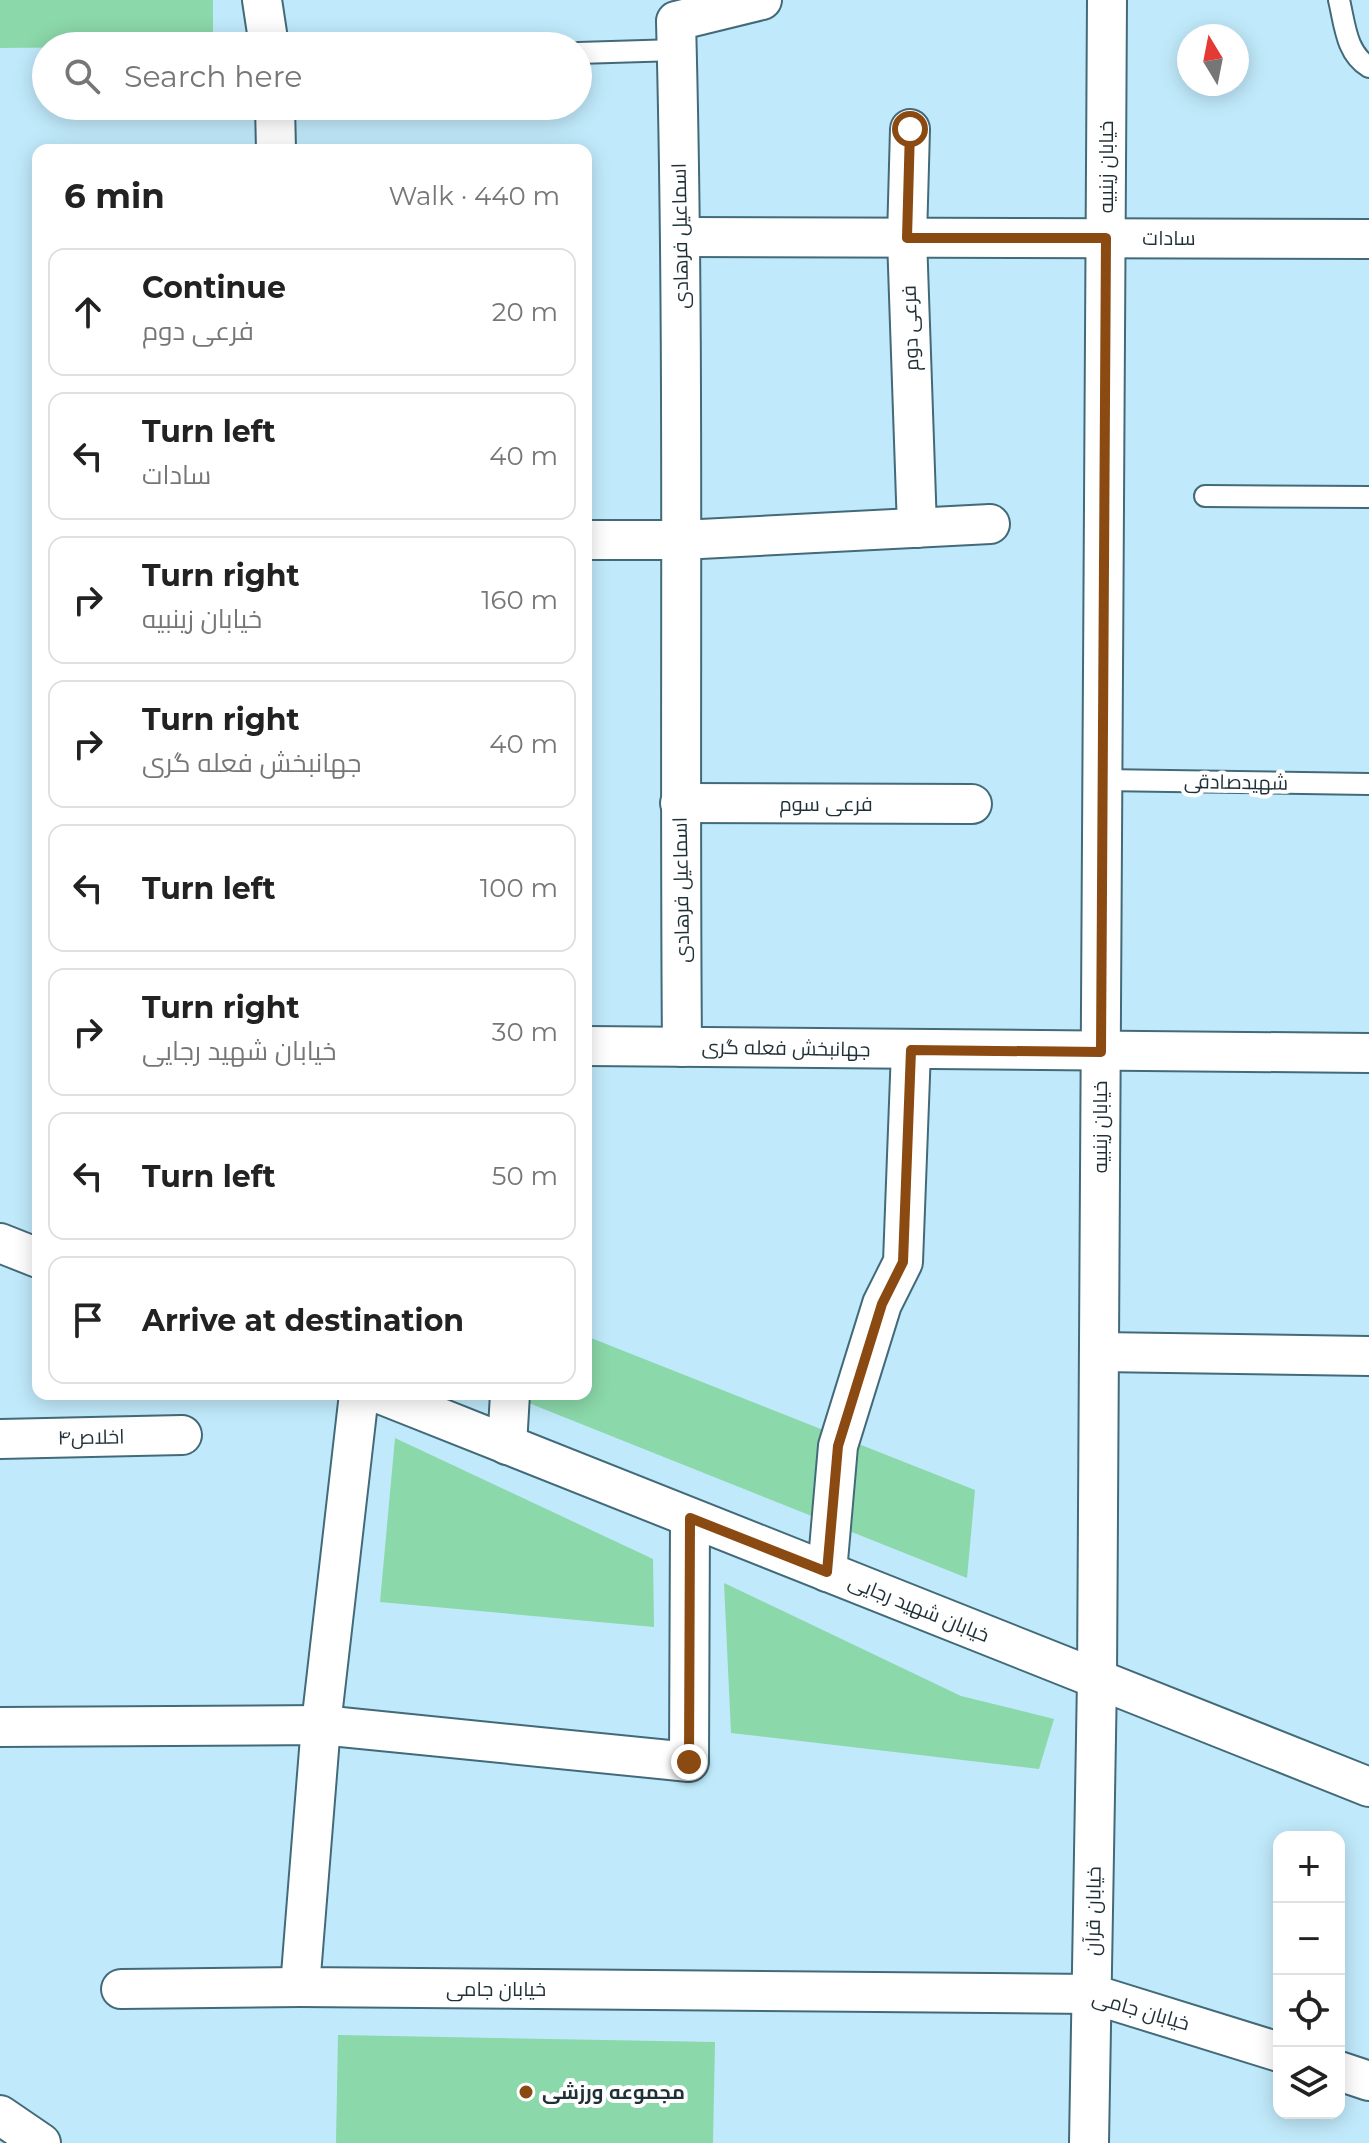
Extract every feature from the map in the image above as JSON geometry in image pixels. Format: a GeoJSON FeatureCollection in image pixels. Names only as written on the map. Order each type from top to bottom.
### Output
{"type":"FeatureCollection","features":[{"type":"Feature","properties":{"kind":"street"},"geometry":{"type":"LineString","coordinates":[[262,0],[267,32]]}},
{"type":"Feature","properties":{"kind":"street","name":"اسماعیل فرهادی"},"geometry":{"type":"LineString","coordinates":[[682,1047],[681,237],[676,21],[762,0]]}},
{"type":"Feature","properties":{"kind":"street","name":"خیابان زینبیه"},"geometry":{"type":"LineString","coordinates":[[1097,1679],[1107,0]]}},
{"type":"Feature","properties":{"kind":"street"},"geometry":{"type":"LineString","coordinates":[[275,120],[276,144]]}},
{"type":"Feature","properties":{"kind":"street","name":"فرعی دوم"},"geometry":{"type":"LineString","coordinates":[[910,129],[907,238],[917,528]]}},
{"type":"Feature","properties":{"kind":"street","name":"سادات"},"geometry":{"type":"LineString","coordinates":[[681,237],[1369,239]]}},
{"type":"Feature","properties":{"kind":"street"},"geometry":{"type":"LineString","coordinates":[[592,540],[681,540],[990,524]]}},
{"type":"Feature","properties":{"kind":"street","name":"فرعی سوم"},"geometry":{"type":"LineString","coordinates":[[680,803],[972,804]]}},
{"type":"Feature","properties":{"kind":"street","name":"جهانبخش فعله گری"},"geometry":{"type":"LineString","coordinates":[[592,1046],[1369,1053]]}},
{"type":"Feature","properties":{"kind":"street"},"geometry":{"type":"LineString","coordinates":[[827,1572],[838,1446],[882,1304],[903,1262],[911,1050]]}},
{"type":"Feature","properties":{"kind":"street"},"geometry":{"type":"LineString","coordinates":[[0,1243],[32,1256]]}},
{"type":"Feature","properties":{"kind":"street"},"geometry":{"type":"LineString","coordinates":[[1099,1352],[1369,1356]]}},
{"type":"Feature","properties":{"kind":"street"},"geometry":{"type":"LineString","coordinates":[[300,1987],[321,1725],[358,1400]]}},
{"type":"Feature","properties":{"kind":"street","name":"خیابان شهید رجایی"},"geometry":{"type":"LineString","coordinates":[[395,1400],[1369,1787]]}},
{"type":"Feature","properties":{"kind":"street"},"geometry":{"type":"LineString","coordinates":[[507,1445],[510,1400]]}},
{"type":"Feature","properties":{"kind":"street","name":"اخلاص۴"},"geometry":{"type":"LineString","coordinates":[[0,1439],[182,1435]]}},
{"type":"Feature","properties":{"kind":"street"},"geometry":{"type":"LineString","coordinates":[[0,1727],[321,1725],[689,1762],[690,1518]]}},
{"type":"Feature","properties":{"kind":"street","name":"خیابان قرآن"},"geometry":{"type":"LineString","coordinates":[[1089,2143],[1097,1679]]}},
{"type":"Feature","properties":{"kind":"street","name":"خیابان جامی"},"geometry":{"type":"LineString","coordinates":[[121,1989],[300,1987],[1092,1994],[1273,2050]]}},
{"type":"Feature","properties":{"kind":"street"},"geometry":{"type":"LineString","coordinates":[[1345,2073],[1369,2081]]}},
{"type":"Feature","properties":{"kind":"street"},"geometry":{"type":"LineString","coordinates":[[0,2115],[41,2143]]}},
{"type":"Feature","properties":{"kind":"lane"},"geometry":{"type":"LineString","coordinates":[[1339,0],[1350,45],[1355,56],[1369,67]]}},
{"type":"Feature","properties":{"kind":"lane"},"geometry":{"type":"LineString","coordinates":[[592,53],[677,50]]}},
{"type":"Feature","properties":{"kind":"lane"},"geometry":{"type":"LineString","coordinates":[[1205,496],[1369,497]]}},
{"type":"Feature","properties":{"kind":"lane","name":"شهیدصادقی"},"geometry":{"type":"LineString","coordinates":[[1102,780],[1369,784]]}},
{"type":"Feature","properties":{"kind":"green space"},"geometry":{"type":"Polygon","coordinates":[[[0,0],[213,0],[213,32],[32,32],[32,48],[0,48],[0,0]]]}},
{"type":"Feature","properties":{"kind":"green space"},"geometry":{"type":"Polygon","coordinates":[[[592,1338],[975,1490],[967,1578],[521,1400],[592,1400],[592,1338]]]}},
{"type":"Feature","properties":{"kind":"green space"},"geometry":{"type":"Polygon","coordinates":[[[395,1438],[653,1559],[654,1627],[380,1602],[395,1438]]]}},
{"type":"Feature","properties":{"kind":"green space"},"geometry":{"type":"Polygon","coordinates":[[[724,1583],[961,1696],[1054,1719],[1039,1769],[731,1733],[724,1583]]]}},
{"type":"Feature","properties":{"kind":"green space","name":"مجموعه ورزشی"},"geometry":{"type":"Polygon","coordinates":[[[338,2035],[715,2042],[713,2143],[336,2143],[338,2035]]]}},
{"type":"Feature","properties":{"kind":"place","name":"مجموعه ورزشی"},"geometry":{"type":"Point","coordinates":[526,2092]}},
{"type":"Feature","properties":{"kind":"route"},"geometry":{"type":"LineString","coordinates":[[689,1762],[690,1518],[827,1572],[838,1446],[882,1304],[903,1262],[911,1050],[1101,1052],[1106,238],[907,238],[910,129]]}}]}
